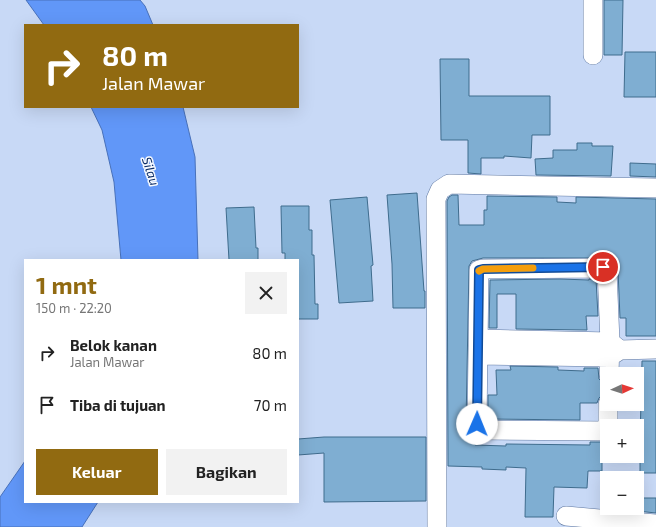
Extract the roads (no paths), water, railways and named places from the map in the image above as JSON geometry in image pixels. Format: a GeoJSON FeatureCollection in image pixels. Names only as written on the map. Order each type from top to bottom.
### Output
{"type":"FeatureCollection","features":[{"type":"Feature","properties":{"kind":"street"},"geometry":{"type":"LineString","coordinates":[[593,0],[593,56]]}},
{"type":"Feature","properties":{"kind":"street"},"geometry":{"type":"LineString","coordinates":[[437,527],[436,199],[440,190],[448,184],[656,188]]}},
{"type":"Feature","properties":{"kind":"street"},"geometry":{"type":"LineString","coordinates":[[600,431],[482,430],[479,428],[477,424],[479,270],[603,267],[607,270],[612,356]]}},
{"type":"Feature","properties":{"kind":"street"},"geometry":{"type":"LineString","coordinates":[[479,347],[612,356],[656,349]]}},
{"type":"Feature","properties":{"kind":"street"},"geometry":{"type":"LineString","coordinates":[[566,516],[656,524]]}},
{"type":"Feature","properties":{"kind":"water"},"geometry":{"type":"Polygon","coordinates":[[[26,0],[140,0],[145,6],[153,24],[43,24],[26,0]]]}},
{"type":"Feature","properties":{"kind":"water","name":"Silau"},"geometry":{"type":"Polygon","coordinates":[[[91,108],[183,108],[195,157],[198,259],[121,259],[114,182],[102,130],[91,108]]]}},
{"type":"Feature","properties":{"kind":"water"},"geometry":{"type":"Polygon","coordinates":[[[24,462],[24,503],[97,503],[82,527],[0,527],[0,497],[24,462]]]}}]}
